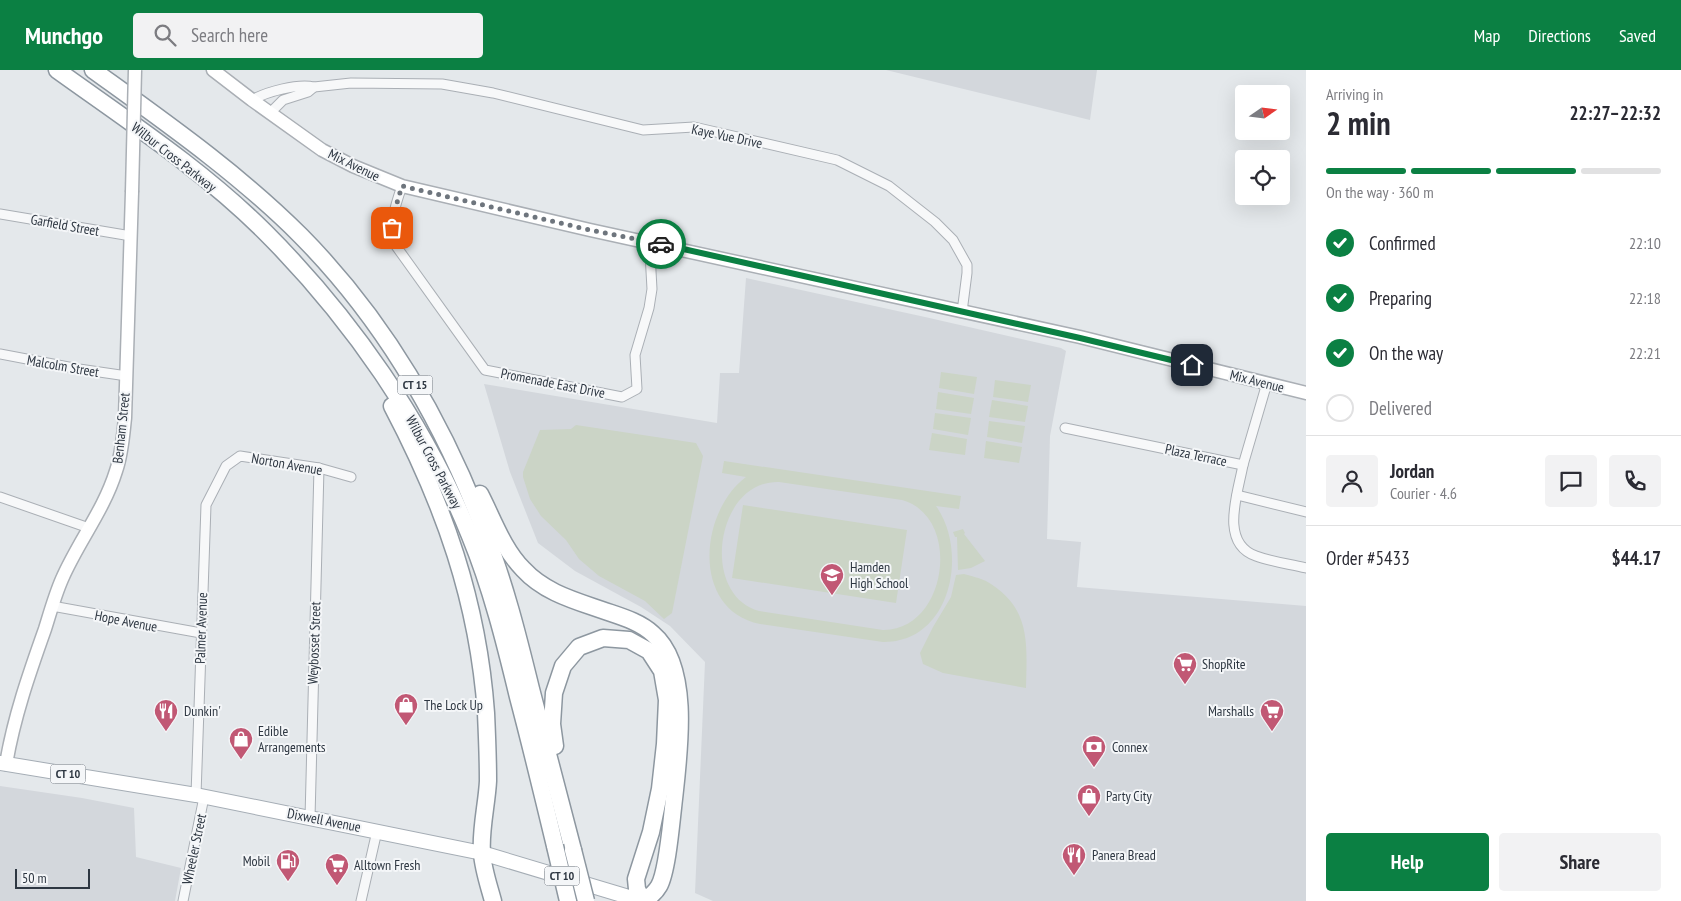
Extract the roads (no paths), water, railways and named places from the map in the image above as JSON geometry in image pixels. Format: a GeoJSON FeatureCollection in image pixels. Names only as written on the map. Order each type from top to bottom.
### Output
{"type":"FeatureCollection","features":[{"type":"Feature","properties":{"kind":"highway","name":"Wilbur Cross Parkway"},"geometry":{"type":"LineString","coordinates":[[57,70],[154,140],[204,179],[264,231],[320,292],[375,365],[421,434],[445,479],[471,537],[493,600],[568,901]]}},
{"type":"Feature","properties":{"kind":"highway","name":"Wilbur Cross Parkway"},"geometry":{"type":"LineString","coordinates":[[93,70],[206,152],[255,192],[302,237],[350,291],[389,343],[415,386],[438,427],[486,534],[511,610],[586,901]]}},
{"type":"Feature","properties":{"kind":"highway"},"geometry":{"type":"LineString","coordinates":[[375,365],[388,399],[414,448],[433,490],[452,539],[466,590],[477,645],[486,712],[488,781],[482,853],[493,901]]}},
{"type":"Feature","properties":{"kind":"highway"},"geometry":{"type":"LineString","coordinates":[[438,427],[457,450],[506,546],[522,568],[539,584],[561,596],[632,621],[654,634],[669,653],[677,676],[680,707],[678,760],[672,817],[664,870],[660,885],[654,894],[642,901],[637,889],[636,879],[651,832],[660,789],[666,744],[667,700],[662,671],[649,651],[629,640],[603,638],[579,647],[563,666],[554,693],[552,724],[563,788],[563,813]]}},
{"type":"Feature","properties":{"kind":"main road","name":"Dixwell Avenue"},"geometry":{"type":"LineString","coordinates":[[3,763],[200,796],[482,853],[642,901]]}},
{"type":"Feature","properties":{"kind":"street","name":"Benham Street"},"geometry":{"type":"LineString","coordinates":[[3,763],[26,681],[52,606],[69,564],[99,511],[116,471],[123,435],[135,70]]}},
{"type":"Feature","properties":{"kind":"street","name":"Mix Avenue"},"geometry":{"type":"LineString","coordinates":[[213,70],[270,113],[335,157],[402,186],[590,230],[653,242],[1080,338],[1306,392]]}},
{"type":"Feature","properties":{"kind":"street","name":"Kaye Vue Drive"},"geometry":{"type":"LineString","coordinates":[[252,100],[262,94],[306,85],[314,87],[351,83],[413,82],[442,84],[493,93],[644,130],[694,127],[837,160],[889,186],[935,222],[953,240],[966,265],[967,273],[962,312]]}},
{"type":"Feature","properties":{"kind":"street","name":"Kaye Vue Drive"},"geometry":{"type":"LineString","coordinates":[[270,113],[283,100],[308,92],[314,87]]}},
{"type":"Feature","properties":{"kind":"street","name":"Promenade East Drive"},"geometry":{"type":"LineString","coordinates":[[402,186],[393,216],[392,236],[396,246],[485,370],[622,397],[637,389],[635,355],[646,320],[652,289],[650,253],[653,242]]}},
{"type":"Feature","properties":{"kind":"street","name":"Garfield Street"},"geometry":{"type":"LineString","coordinates":[[0,214],[131,236]]}},
{"type":"Feature","properties":{"kind":"street","name":"Malcolm Street"},"geometry":{"type":"LineString","coordinates":[[0,354],[126,376]]}},
{"type":"Feature","properties":{"kind":"street","name":"Plaza Terrace"},"geometry":{"type":"LineString","coordinates":[[1065,428],[1243,465],[1267,383]]}},
{"type":"Feature","properties":{"kind":"street","name":"Norton Avenue"},"geometry":{"type":"LineString","coordinates":[[226,466],[240,456],[319,468],[352,477]]}},
{"type":"Feature","properties":{"kind":"street"},"geometry":{"type":"LineString","coordinates":[[1243,465],[1234,516],[1234,526],[1238,541],[1244,550],[1256,556],[1306,568]]}},
{"type":"Feature","properties":{"kind":"street","name":"Palmer Avenue"},"geometry":{"type":"LineString","coordinates":[[200,796],[201,633],[206,505],[226,466]]}},
{"type":"Feature","properties":{"kind":"street","name":"Weybosset Street"},"geometry":{"type":"LineString","coordinates":[[310,818],[319,468]]}},
{"type":"Feature","properties":{"kind":"street"},"geometry":{"type":"LineString","coordinates":[[1237,495],[1306,512]]}},
{"type":"Feature","properties":{"kind":"street"},"geometry":{"type":"LineString","coordinates":[[0,498],[89,528]]}},
{"type":"Feature","properties":{"kind":"street","name":"Hope Avenue"},"geometry":{"type":"LineString","coordinates":[[52,606],[201,633]]}},
{"type":"Feature","properties":{"kind":"street","name":"Wheeler Street"},"geometry":{"type":"LineString","coordinates":[[183,901],[200,796]]}},
{"type":"Feature","properties":{"kind":"street"},"geometry":{"type":"LineString","coordinates":[[361,901],[377,831]]}},
{"type":"Feature","properties":{"kind":"place","name":"Hamden High School"},"geometry":{"type":"Point","coordinates":[832,596]}},
{"type":"Feature","properties":{"kind":"place","name":"ShopRite"},"geometry":{"type":"Point","coordinates":[1185,685]}},
{"type":"Feature","properties":{"kind":"place","name":"The Lock Up"},"geometry":{"type":"Point","coordinates":[406,726]}},
{"type":"Feature","properties":{"kind":"place","name":"Dunkin'"},"geometry":{"type":"Point","coordinates":[166,732]}},
{"type":"Feature","properties":{"kind":"place","name":"Marshalls"},"geometry":{"type":"Point","coordinates":[1272,732]}},
{"type":"Feature","properties":{"kind":"place","name":"Edible Arrangements"},"geometry":{"type":"Point","coordinates":[241,760]}},
{"type":"Feature","properties":{"kind":"place","name":"Connex"},"geometry":{"type":"Point","coordinates":[1094,768]}},
{"type":"Feature","properties":{"kind":"place","name":"Party City"},"geometry":{"type":"Point","coordinates":[1089,817]}},
{"type":"Feature","properties":{"kind":"place","name":"Panera Bread"},"geometry":{"type":"Point","coordinates":[1074,876]}},
{"type":"Feature","properties":{"kind":"place","name":"Mobil"},"geometry":{"type":"Point","coordinates":[288,882]}},
{"type":"Feature","properties":{"kind":"place","name":"Alltown Fresh"},"geometry":{"type":"Point","coordinates":[337,886]}}]}
